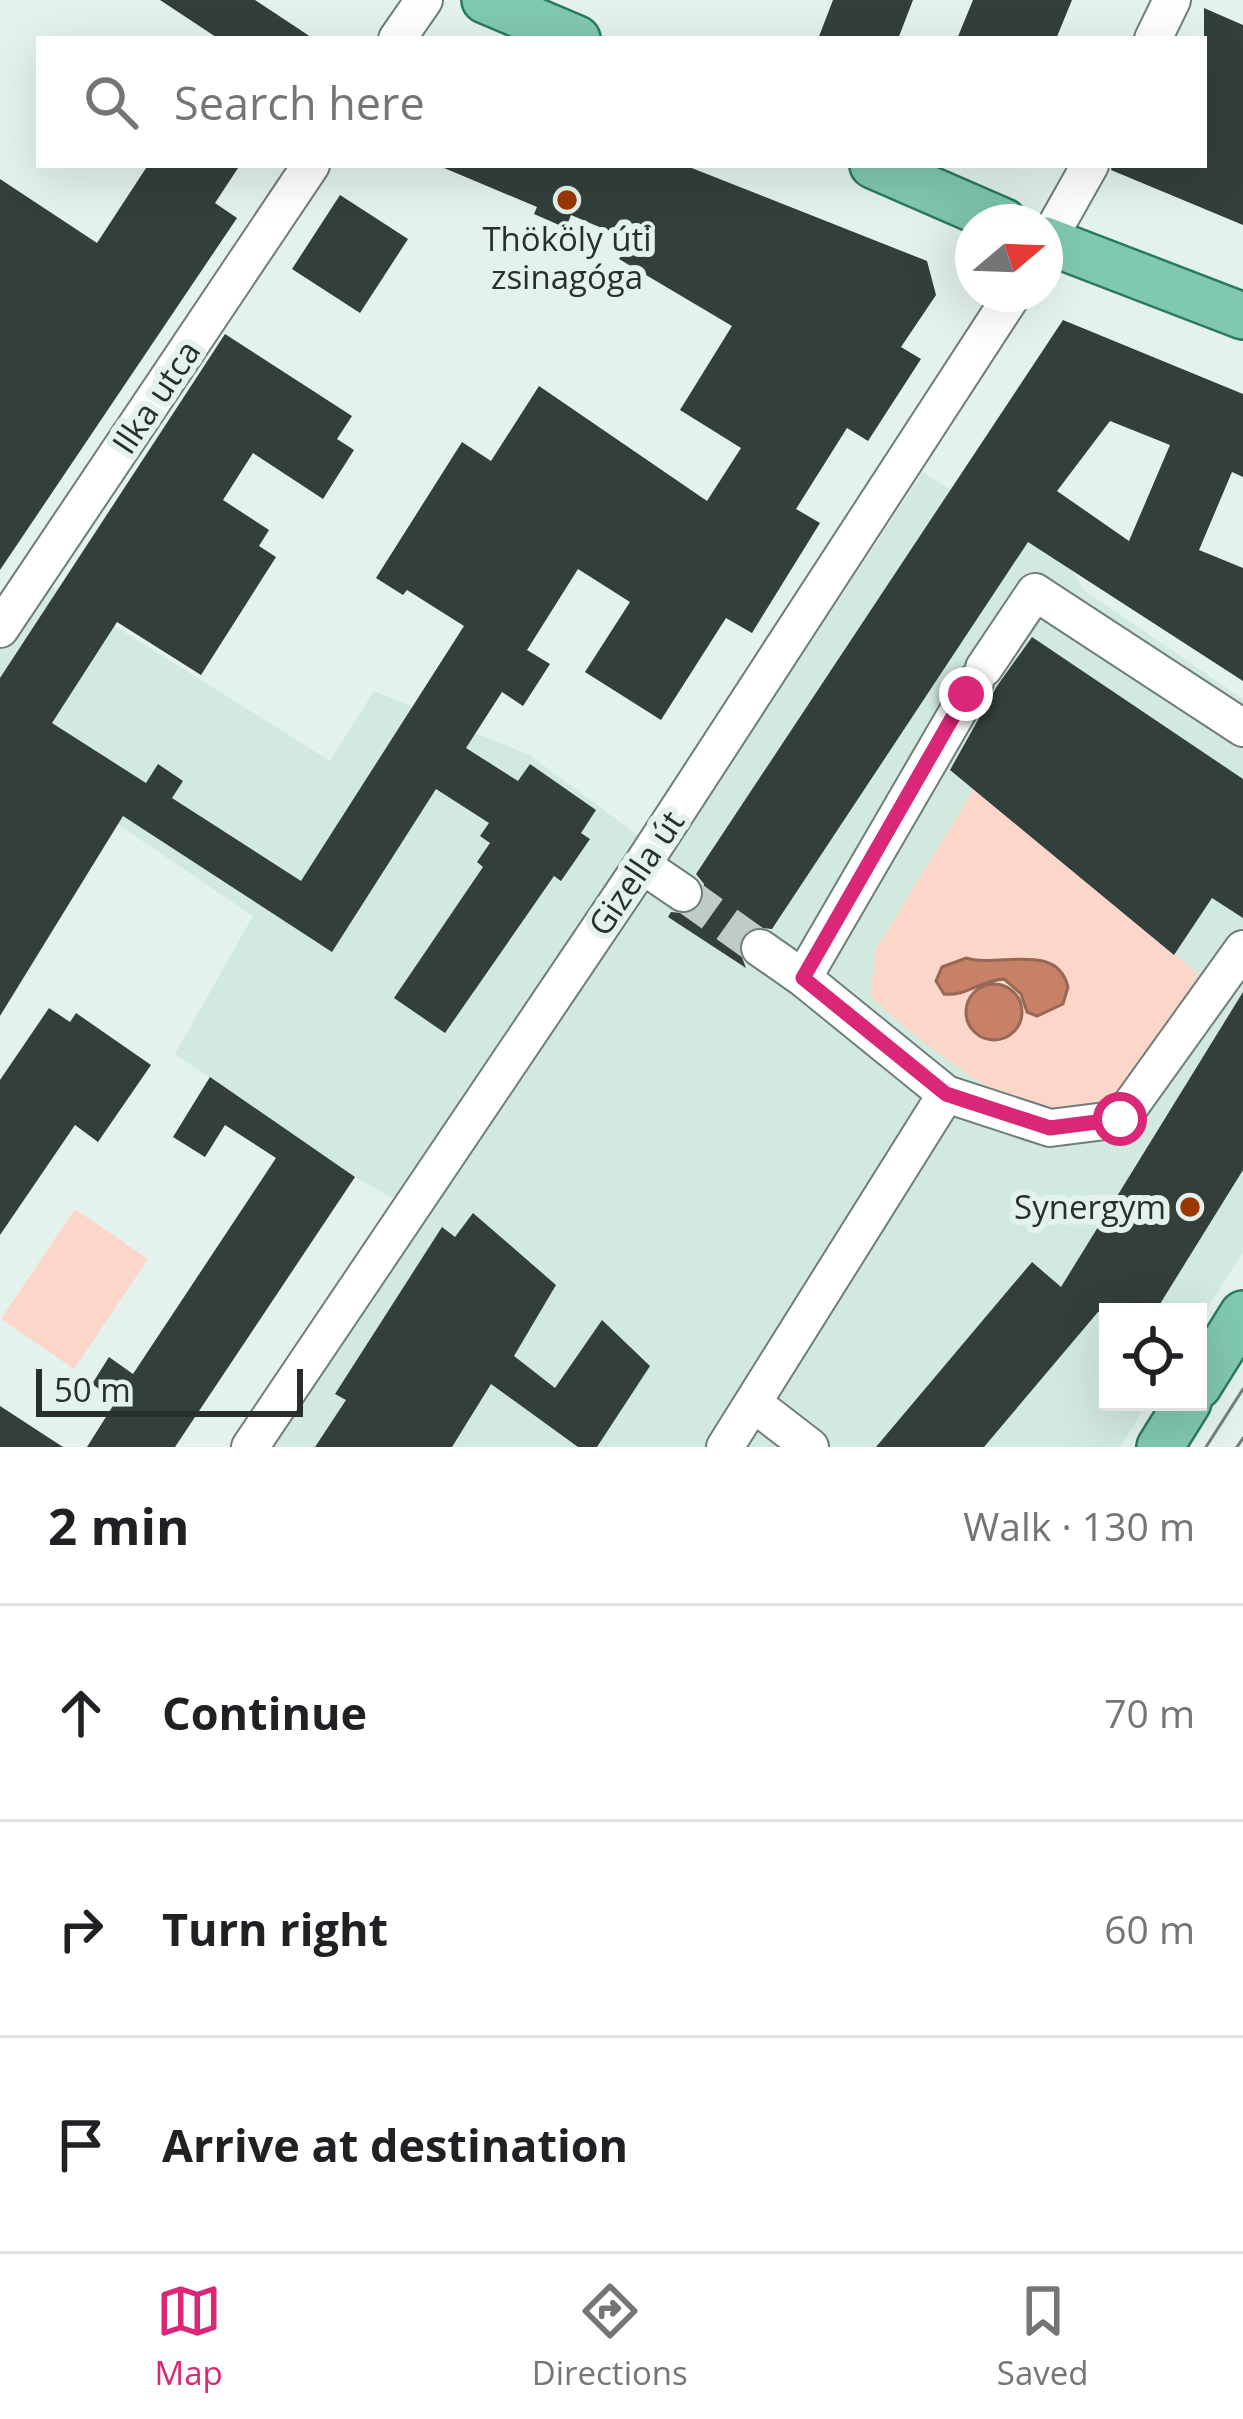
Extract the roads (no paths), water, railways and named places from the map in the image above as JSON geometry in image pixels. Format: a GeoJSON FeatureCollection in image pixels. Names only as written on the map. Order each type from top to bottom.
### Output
{"type":"FeatureCollection","features":[{"type":"Feature","properties":{"kind":"main road"},"geometry":{"type":"LineString","coordinates":[[485,0],[570,36]]}},
{"type":"Feature","properties":{"kind":"main road"},"geometry":{"type":"LineString","coordinates":[[879,168],[962,204]]}},
{"type":"Feature","properties":{"kind":"main road"},"geometry":{"type":"LineString","coordinates":[[1063,248],[1243,316]]}},
{"type":"Feature","properties":{"kind":"main road"},"geometry":{"type":"LineString","coordinates":[[1207,1371],[1243,1313]]}},
{"type":"Feature","properties":{"kind":"main road"},"geometry":{"type":"LineString","coordinates":[[1160,1447],[1182,1411]]}},
{"type":"Feature","properties":{"kind":"street"},"geometry":{"type":"LineString","coordinates":[[399,36],[424,0]]}},
{"type":"Feature","properties":{"kind":"street"},"geometry":{"type":"LineString","coordinates":[[1154,36],[1172,0]]}},
{"type":"Feature","properties":{"kind":"street","name":"Ilka utca"},"geometry":{"type":"LineString","coordinates":[[0,629],[309,168]]}},
{"type":"Feature","properties":{"kind":"street"},"geometry":{"type":"LineString","coordinates":[[1063,212],[1088,168]]}},
{"type":"Feature","properties":{"kind":"street","name":"Gizella út"},"geometry":{"type":"LineString","coordinates":[[250,1447],[642,865],[1001,312]]}},
{"type":"Feature","properties":{"kind":"street"},"geometry":{"type":"LineString","coordinates":[[803,978],[979,675],[1035,592],[1243,728]]}},
{"type":"Feature","properties":{"kind":"street"},"geometry":{"type":"LineString","coordinates":[[642,865],[683,893]]}},
{"type":"Feature","properties":{"kind":"street"},"geometry":{"type":"LineString","coordinates":[[760,948],[946,1094],[1050,1128],[1120,1119],[1243,949]]}},
{"type":"Feature","properties":{"kind":"street"},"geometry":{"type":"LineString","coordinates":[[725,1447],[946,1094]]}},
{"type":"Feature","properties":{"kind":"street"},"geometry":{"type":"LineString","coordinates":[[752,1403],[810,1447]]}},
{"type":"Feature","properties":{"kind":"tunnel"},"geometry":{"type":"LineString","coordinates":[[683,893],[760,948]]}},
{"type":"Feature","properties":{"kind":"tram line"},"geometry":{"type":"LineString","coordinates":[[1206,1447],[1243,1389]]}},
{"type":"Feature","properties":{"kind":"tram line"},"geometry":{"type":"LineString","coordinates":[[1237,1447],[1243,1438]]}},
{"type":"Feature","properties":{"kind":"place","name":"Thököly úti zsinagóga"},"geometry":{"type":"Point","coordinates":[567,200]}},
{"type":"Feature","properties":{"kind":"place","name":"Synergym"},"geometry":{"type":"Point","coordinates":[1190,1207]}}]}
